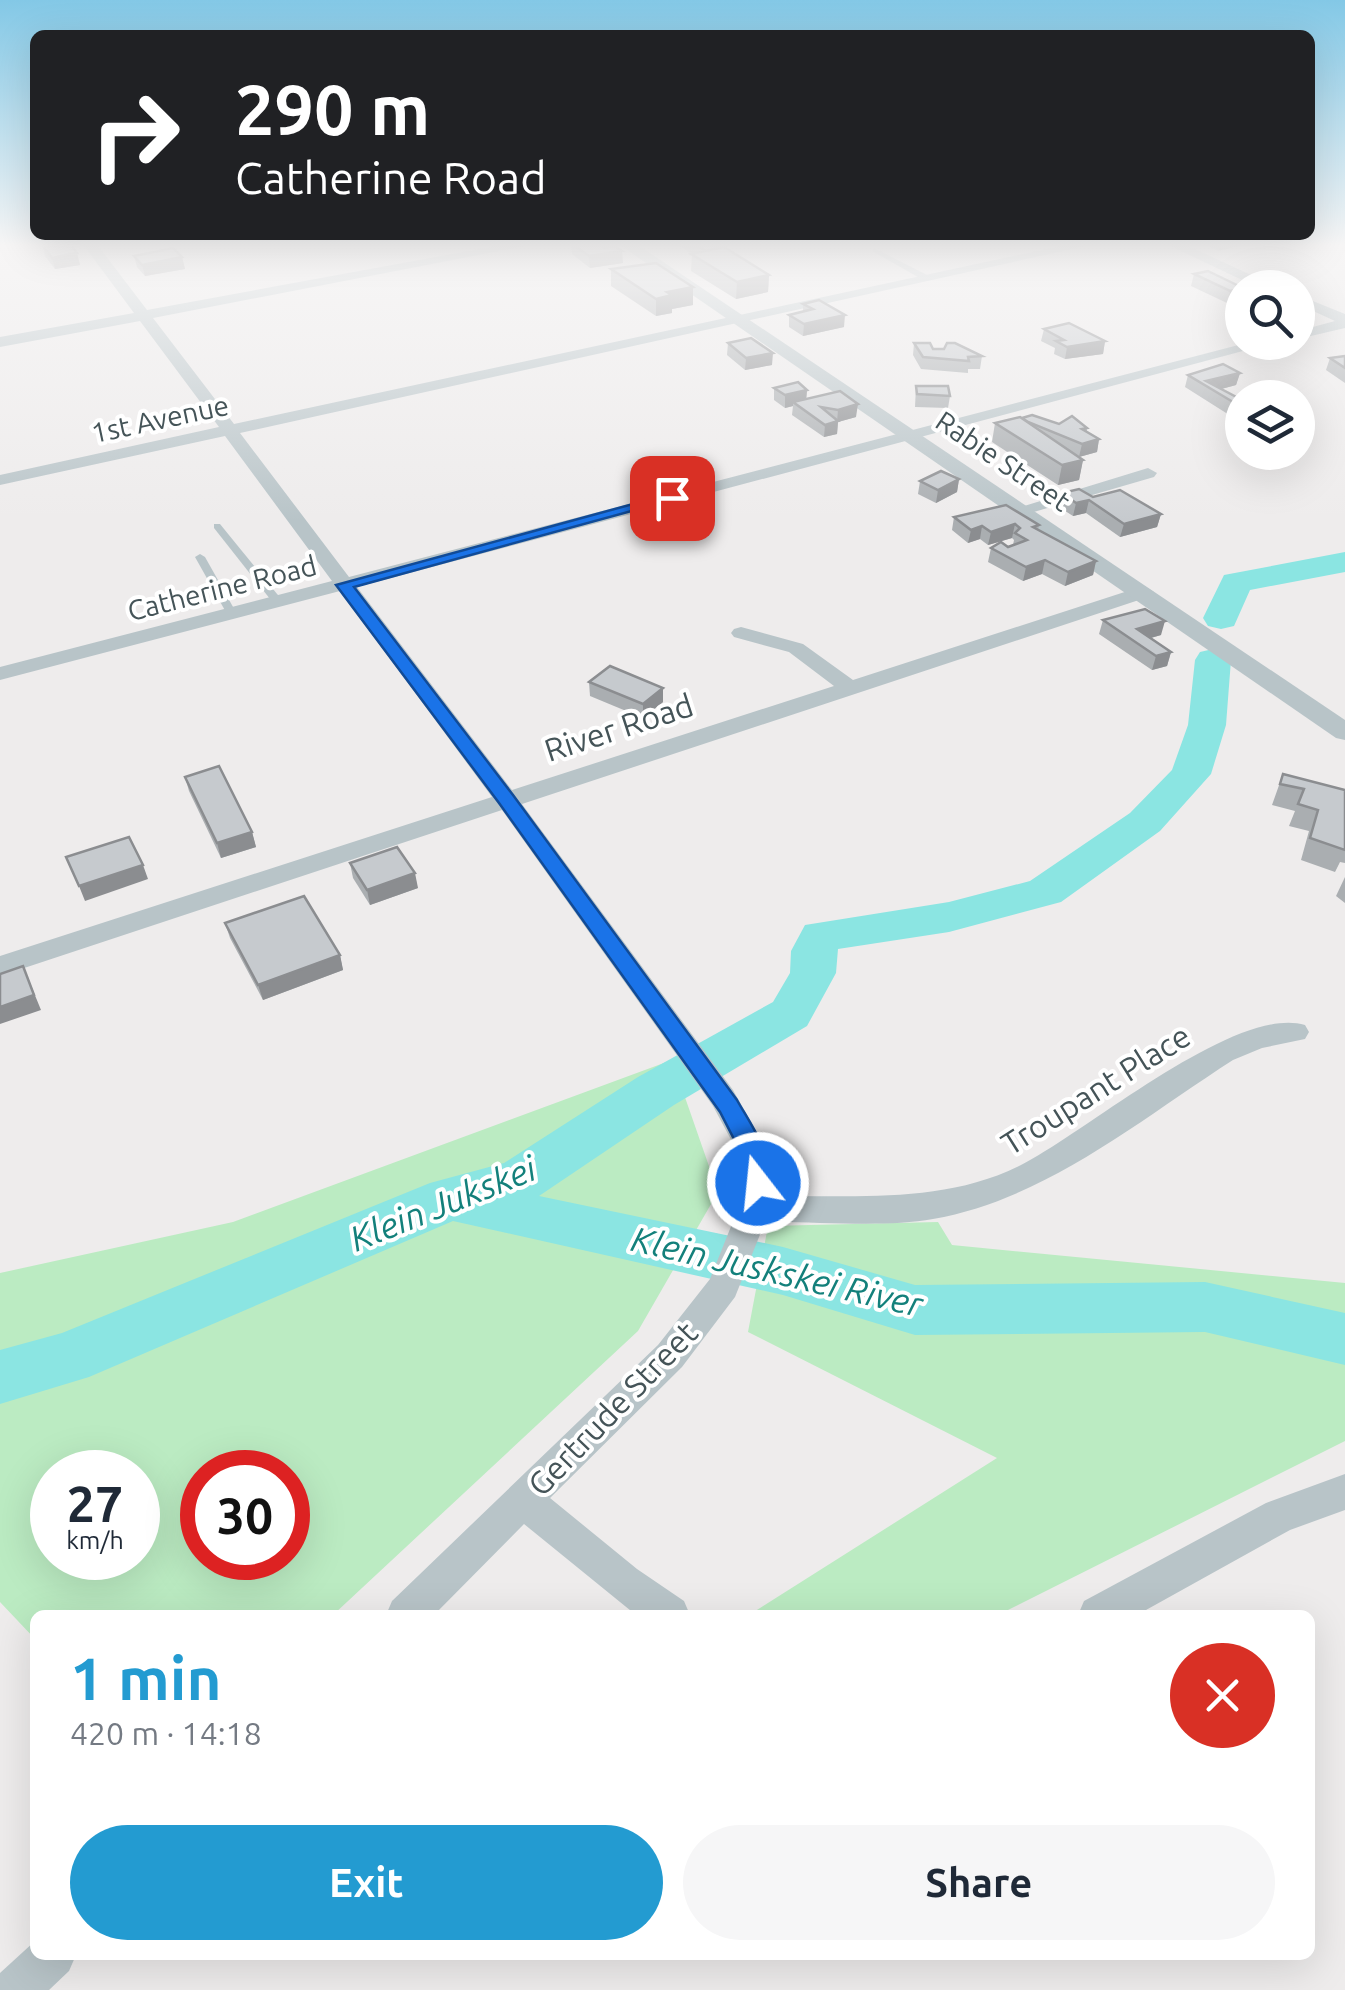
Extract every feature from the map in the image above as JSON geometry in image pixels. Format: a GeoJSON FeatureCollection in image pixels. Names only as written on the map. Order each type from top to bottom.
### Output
{"type":"FeatureCollection","features":[{"type":"Feature","properties":{"kind":"street"},"geometry":{"type":"LineString","coordinates":[[0,342],[33,336]]}},
{"type":"Feature","properties":{"kind":"street","name":"Gertrude Street"},"geometry":{"type":"LineString","coordinates":[[159,336],[506,799],[723,1098],[750,1147],[756,1169],[749,1221],[732,1270],[711,1305],[670,1356],[411,1610]]}},
{"type":"Feature","properties":{"kind":"street","name":"1st Avenue"},"geometry":{"type":"LineString","coordinates":[[0,480],[666,336]]}},
{"type":"Feature","properties":{"kind":"street","name":"Rabie Street"},"geometry":{"type":"LineString","coordinates":[[764,336],[1345,732]]}},
{"type":"Feature","properties":{"kind":"street","name":"Catherine Road"},"geometry":{"type":"LineString","coordinates":[[0,674],[1225,354]]}},
{"type":"Feature","properties":{"kind":"street"},"geometry":{"type":"LineString","coordinates":[[1020,510],[1148,473]]}},
{"type":"Feature","properties":{"kind":"street","name":"River Road"},"geometry":{"type":"LineString","coordinates":[[0,966],[1144,592]]}},
{"type":"Feature","properties":{"kind":"street"},"geometry":{"type":"LineString","coordinates":[[740,632],[796,648],[849,688]]}},
{"type":"Feature","properties":{"kind":"street","name":"Troupant Place"},"geometry":{"type":"LineString","coordinates":[[749,1221],[928,1207],[988,1194],[1034,1173],[1224,1052],[1258,1038],[1294,1032]]}},
{"type":"Feature","properties":{"kind":"street"},"geometry":{"type":"LineString","coordinates":[[1107,1610],[1279,1516],[1345,1492]]}},
{"type":"Feature","properties":{"kind":"street"},"geometry":{"type":"LineString","coordinates":[[524,1501],[663,1610]]}},
{"type":"Feature","properties":{"kind":"lane"},"geometry":{"type":"LineString","coordinates":[[216,526],[278,602]]}},
{"type":"Feature","properties":{"kind":"lane"},"geometry":{"type":"LineString","coordinates":[[200,557],[232,614]]}},
{"type":"Feature","properties":{"kind":"green space"},"geometry":{"type":"Polygon","coordinates":[[[672,1060],[718,1192],[638,1331],[338,1610],[30,1610],[30,1634],[0,1602],[0,1273],[233,1222],[672,1060]]]}},
{"type":"Feature","properties":{"kind":"green space"},"geometry":{"type":"Polygon","coordinates":[[[938,1222],[952,1245],[1345,1283],[1345,1441],[1008,1610],[757,1610],[997,1458],[748,1332],[768,1226],[938,1222]]]}},
{"type":"Feature","properties":{"kind":"building"},"geometry":{"type":"Polygon","coordinates":[[[1056,336],[1095,336],[1105,341],[1067,347],[1056,341],[1064,340],[1056,336]]]}},
{"type":"Feature","properties":{"kind":"building"},"geometry":{"type":"Polygon","coordinates":[[[751,338],[773,353],[746,358],[728,343],[751,338]]]}},
{"type":"Feature","properties":{"kind":"building"},"geometry":{"type":"Polygon","coordinates":[[[914,343],[930,343],[933,349],[944,349],[947,343],[955,343],[982,356],[968,357],[969,361],[923,357],[914,343]]]}},
{"type":"Feature","properties":{"kind":"building"},"geometry":{"type":"Polygon","coordinates":[[[1345,356],[1345,368],[1330,358],[1345,356]]]}},
{"type":"Feature","properties":{"kind":"building"},"geometry":{"type":"Polygon","coordinates":[[[1223,364],[1240,373],[1206,381],[1225,391],[1225,397],[1188,375],[1223,364]]]}},
{"type":"Feature","properties":{"kind":"building"},"geometry":{"type":"Polygon","coordinates":[[[798,382],[807,390],[785,395],[774,388],[798,382]]]}},
{"type":"Feature","properties":{"kind":"building"},"geometry":{"type":"Polygon","coordinates":[[[916,386],[948,386],[950,396],[917,394],[916,386]]]}},
{"type":"Feature","properties":{"kind":"building"},"geometry":{"type":"Polygon","coordinates":[[[840,391],[858,404],[838,410],[821,407],[838,421],[825,425],[793,402],[840,391]]]}},
{"type":"Feature","properties":{"kind":"building"},"geometry":{"type":"Polygon","coordinates":[[[1032,415],[1059,424],[1072,416],[1087,428],[1082,429],[1099,439],[1082,444],[1022,418],[1032,415]]]}},
{"type":"Feature","properties":{"kind":"building"},"geometry":{"type":"Polygon","coordinates":[[[1020,417],[1083,460],[1062,465],[995,423],[1020,417]]]}},
{"type":"Feature","properties":{"kind":"building"},"geometry":{"type":"Polygon","coordinates":[[[941,471],[959,479],[938,490],[920,481],[941,471]]]}},
{"type":"Feature","properties":{"kind":"building"},"geometry":{"type":"Polygon","coordinates":[[[1079,489],[1093,497],[1120,490],[1161,514],[1124,524],[1089,500],[1076,503],[1062,493],[1079,489]]]}},
{"type":"Feature","properties":{"kind":"building"},"geometry":{"type":"Polygon","coordinates":[[[1006,505],[1039,525],[1033,527],[1096,561],[1068,572],[1045,560],[1026,567],[991,548],[1001,542],[1008,547],[1027,540],[1015,533],[1020,528],[1015,524],[991,532],[982,526],[971,530],[954,517],[1006,505]]]}},
{"type":"Feature","properties":{"kind":"building"},"geometry":{"type":"Polygon","coordinates":[[[1145,609],[1165,621],[1137,629],[1171,652],[1156,656],[1103,620],[1145,609]]]}},
{"type":"Feature","properties":{"kind":"building"},"geometry":{"type":"Polygon","coordinates":[[[610,666],[663,688],[643,704],[589,682],[610,666]]]}},
{"type":"Feature","properties":{"kind":"building"},"geometry":{"type":"Polygon","coordinates":[[[219,766],[252,832],[217,843],[185,777],[219,766]]]}},
{"type":"Feature","properties":{"kind":"building"},"geometry":{"type":"Polygon","coordinates":[[[1283,774],[1345,790],[1345,850],[1310,838],[1318,810],[1298,804],[1304,789],[1280,784],[1283,774]]]}},
{"type":"Feature","properties":{"kind":"building"},"geometry":{"type":"Polygon","coordinates":[[[129,837],[143,865],[79,886],[66,857],[129,837]]]}},
{"type":"Feature","properties":{"kind":"building"},"geometry":{"type":"Polygon","coordinates":[[[397,847],[415,873],[367,890],[350,863],[397,847]]]}},
{"type":"Feature","properties":{"kind":"building"},"geometry":{"type":"Polygon","coordinates":[[[304,896],[340,955],[258,985],[225,923],[304,896]]]}},
{"type":"Feature","properties":{"kind":"building"},"geometry":{"type":"Polygon","coordinates":[[[23,966],[34,995],[0,1007],[0,974],[23,966]]]}},
{"type":"Feature","properties":{"kind":"waterway","name":"Klein Jukskei"},"geometry":{"type":"LineString","coordinates":[[1221,618],[1236,582],[1345,562]]}},
{"type":"Feature","properties":{"kind":"waterway","name":"Klein Jukskei"},"geometry":{"type":"LineString","coordinates":[[0,1377],[68,1358],[449,1199],[519,1181],[656,1091],[790,1014],[813,973],[814,951],[821,936],[949,917],[1045,892],[1145,822],[1191,774],[1207,725],[1213,660]]}},
{"type":"Feature","properties":{"kind":"waterway","name":"Klein Juskskei River"},"geometry":{"type":"LineString","coordinates":[[458,1201],[783,1271],[915,1310],[1205,1307],[1345,1339]]}},
{"type":"Feature","properties":{"kind":"route"},"geometry":{"type":"LineString","coordinates":[[672,498],[344,585],[506,799],[728,1106],[750,1147],[758,1183]]}}]}
